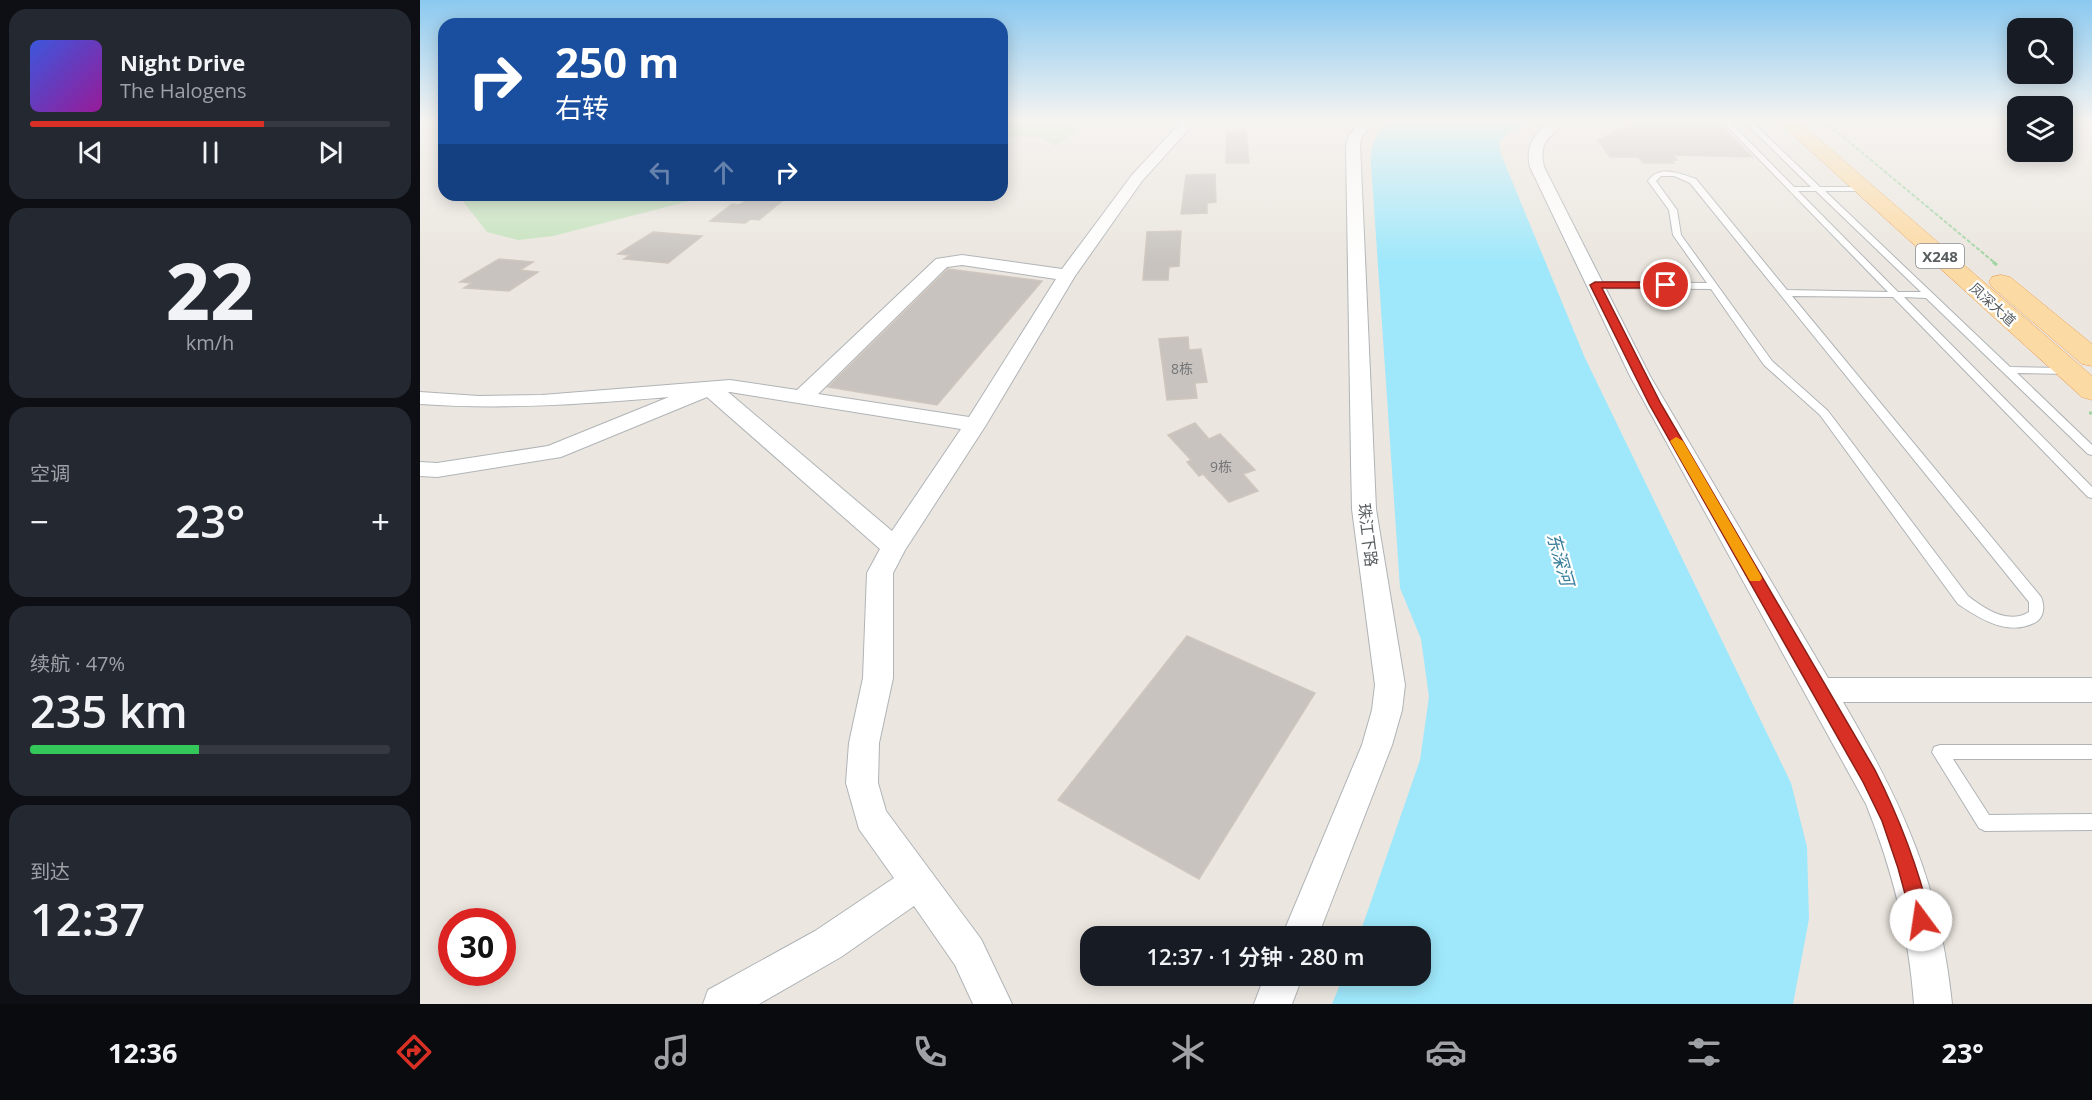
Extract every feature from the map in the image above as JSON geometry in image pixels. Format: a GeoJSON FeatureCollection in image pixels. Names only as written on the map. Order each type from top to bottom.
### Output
{"type":"FeatureCollection","features":[{"type":"Feature","properties":{"kind":"main road","name":"凤深大道"},"geometry":{"type":"LineString","coordinates":[[1839,168],[2068,370],[2091,406]]}},
{"type":"Feature","properties":{"kind":"main road","name":"凤深大道"},"geometry":{"type":"LineString","coordinates":[[1865,168],[2092,358]]}},
{"type":"Feature","properties":{"kind":"street"},"geometry":{"type":"LineString","coordinates":[[993,1004],[968,952],[871,818],[861,783],[864,743],[878,678],[880,573],[894,547],[975,425],[1067,276],[1147,168]]}},
{"type":"Feature","properties":{"kind":"street","name":"珠江下路"},"geometry":{"type":"LineString","coordinates":[[1304,926],[1377,745],[1387,710],[1390,685],[1364,509],[1354,168]]}},
{"type":"Feature","properties":{"kind":"street"},"geometry":{"type":"LineString","coordinates":[[1539,168],[1655,404],[1869,776],[1891,820],[1905,859],[1921,920],[1931,972],[1933,1004]]}},
{"type":"Feature","properties":{"kind":"street"},"geometry":{"type":"LineString","coordinates":[[802,397],[942,263],[962,260],[1067,276]]}},
{"type":"Feature","properties":{"kind":"street"},"geometry":{"type":"LineString","coordinates":[[420,398],[479,402],[542,401],[729,386],[975,425]]}},
{"type":"Feature","properties":{"kind":"street"},"geometry":{"type":"LineString","coordinates":[[420,469],[437,470],[553,452],[710,388]]}},
{"type":"Feature","properties":{"kind":"street"},"geometry":{"type":"LineString","coordinates":[[710,388],[894,547]]}},
{"type":"Feature","properties":{"kind":"street"},"geometry":{"type":"LineString","coordinates":[[1820,690],[2092,690]]}},
{"type":"Feature","properties":{"kind":"street"},"geometry":{"type":"LineString","coordinates":[[722,1004],[828,944],[919,882]]}},
{"type":"Feature","properties":{"kind":"street"},"geometry":{"type":"LineString","coordinates":[[1273,1004],[1280,986]]}},
{"type":"Feature","properties":{"kind":"lane"},"geometry":{"type":"LineString","coordinates":[[1770,168],[2092,494]]}},
{"type":"Feature","properties":{"kind":"lane"},"geometry":{"type":"LineString","coordinates":[[1795,168],[2092,452]]}},
{"type":"Feature","properties":{"kind":"lane"},"geometry":{"type":"LineString","coordinates":[[1675,174],[1693,181],[1785,293],[2036,601],[2036,615],[2029,620],[2018,622],[1997,619],[1975,609],[1963,600],[1824,413],[1768,363],[1677,235],[1676,217],[1652,181],[1654,176],[1675,174]]}},
{"type":"Feature","properties":{"kind":"lane"},"geometry":{"type":"LineString","coordinates":[[1791,189],[1863,189]]}},
{"type":"Feature","properties":{"kind":"lane"},"geometry":{"type":"LineString","coordinates":[[1595,285],[1713,286]]}},
{"type":"Feature","properties":{"kind":"lane"},"geometry":{"type":"LineString","coordinates":[[1785,293],[1929,295]]}},
{"type":"Feature","properties":{"kind":"lane"},"geometry":{"type":"LineString","coordinates":[[2007,370],[2068,370]]}},
{"type":"Feature","properties":{"kind":"lane"},"geometry":{"type":"LineString","coordinates":[[2092,752],[1940,752],[1985,823],[2092,822]]}},
{"type":"Feature","properties":{"kind":"path"},"geometry":{"type":"LineString","coordinates":[[1879,168],[2002,270]]}},
{"type":"Feature","properties":{"kind":"green space"},"geometry":{"type":"Polygon","coordinates":[[[463,201],[690,201],[553,236],[518,240],[487,232],[463,201]]]}},
{"type":"Feature","properties":{"kind":"water","name":"东深河"},"geometry":{"type":"Polygon","coordinates":[[[1371,168],[1507,168],[1585,358],[1791,783],[1807,847],[1809,919],[1793,1004],[1332,1004],[1339,986],[1431,986],[1431,926],[1362,926],[1420,760],[1429,697],[1421,639],[1400,588],[1371,168]]]}},
{"type":"Feature","properties":{"kind":"building"},"geometry":{"type":"Polygon","coordinates":[[[1215,174],[1216,202],[1207,203],[1207,213],[1181,214],[1186,175],[1215,174]]]}},
{"type":"Feature","properties":{"kind":"building"},"geometry":{"type":"Polygon","coordinates":[[[746,201],[782,201],[759,220],[751,219],[745,223],[710,221],[732,204],[739,205],[746,201]]]}},
{"type":"Feature","properties":{"kind":"building"},"geometry":{"type":"Polygon","coordinates":[[[1181,231],[1179,266],[1169,267],[1168,280],[1143,280],[1147,232],[1181,231]]]}},
{"type":"Feature","properties":{"kind":"building"},"geometry":{"type":"Polygon","coordinates":[[[653,232],[702,236],[668,263],[624,259],[630,255],[618,254],[653,232]]]}},
{"type":"Feature","properties":{"kind":"building"},"geometry":{"type":"Polygon","coordinates":[[[499,259],[533,262],[520,270],[538,272],[509,291],[464,288],[472,283],[460,282],[499,259]]]}},
{"type":"Feature","properties":{"kind":"building"},"geometry":{"type":"Polygon","coordinates":[[[948,269],[1042,281],[937,405],[828,387],[948,269]]]}},
{"type":"Feature","properties":{"kind":"building"},"geometry":{"type":"Polygon","coordinates":[[[1188,337],[1189,350],[1201,349],[1207,382],[1195,383],[1197,398],[1167,400],[1159,339],[1188,337]]]}},
{"type":"Feature","properties":{"kind":"building"},"geometry":{"type":"Polygon","coordinates":[[[1195,423],[1209,439],[1220,434],[1255,470],[1243,474],[1258,491],[1229,502],[1203,474],[1199,476],[1187,462],[1191,460],[1168,435],[1195,423]]]}},
{"type":"Feature","properties":{"kind":"building"},"geometry":{"type":"Polygon","coordinates":[[[1187,636],[1315,693],[1199,879],[1058,800],[1187,636]]]}},
{"type":"Feature","properties":{"kind":"slow traffic"},"geometry":{"type":"LineString","coordinates":[[1676,441],[1755,578]]}},
{"type":"Feature","properties":{"kind":"route"},"geometry":{"type":"LineString","coordinates":[[1666,285],[1595,285],[1655,404],[1869,776],[1891,820],[1908,868],[1921,920]]}}]}
